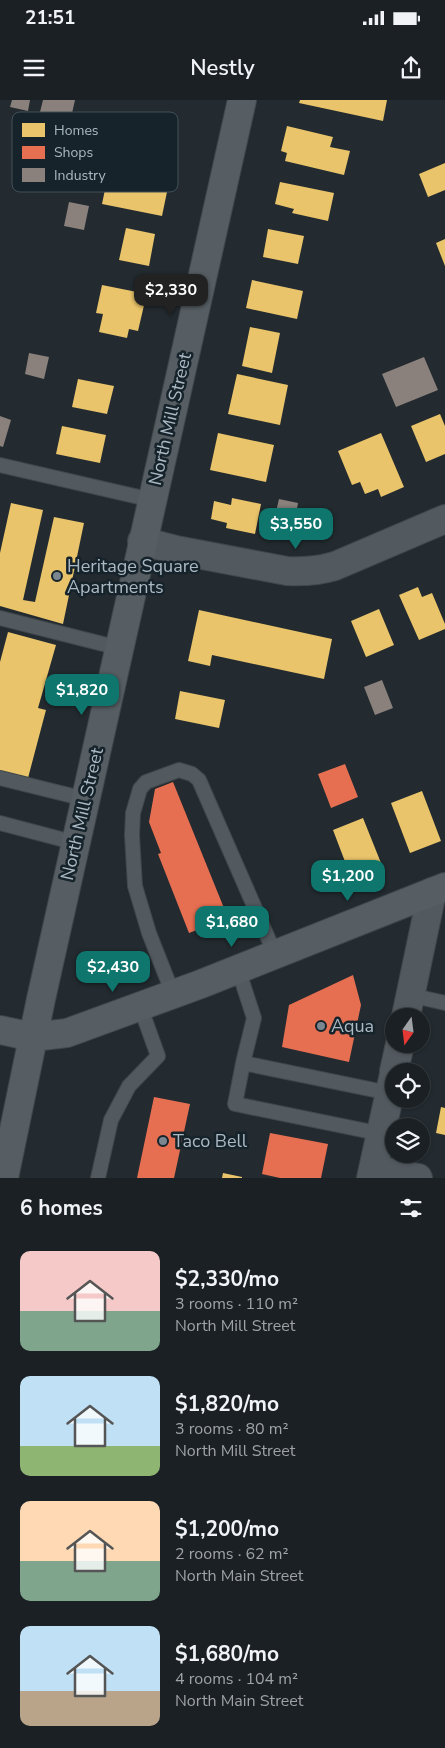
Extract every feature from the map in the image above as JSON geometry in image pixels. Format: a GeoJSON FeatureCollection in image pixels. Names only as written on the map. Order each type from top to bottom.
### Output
{"type":"FeatureCollection","features":[{"type":"Feature","properties":{"kind":"street","name":"North Mill Street"},"geometry":{"type":"LineString","coordinates":[[4,1178],[6,1144],[33,1037],[242,100]]}},
{"type":"Feature","properties":{"kind":"street"},"geometry":{"type":"LineString","coordinates":[[142,542],[287,571],[319,571],[445,519]]}},
{"type":"Feature","properties":{"kind":"street"},"geometry":{"type":"LineString","coordinates":[[0,1030],[33,1037],[67,1033],[173,994],[438,889]]}},
{"type":"Feature","properties":{"kind":"street"},"geometry":{"type":"LineString","coordinates":[[408,1006],[438,889]]}},
{"type":"Feature","properties":{"kind":"street"},"geometry":{"type":"LineString","coordinates":[[387,1108],[372,1173],[418,1178]]}},
{"type":"Feature","properties":{"kind":"lane"},"geometry":{"type":"LineString","coordinates":[[0,464],[152,500]]}},
{"type":"Feature","properties":{"kind":"lane"},"geometry":{"type":"LineString","coordinates":[[0,618],[119,648]]}},
{"type":"Feature","properties":{"kind":"lane"},"geometry":{"type":"LineString","coordinates":[[173,994],[149,933],[135,886],[132,835],[133,813],[140,789],[146,782],[179,770],[192,774],[198,780],[275,954]]}},
{"type":"Feature","properties":{"kind":"lane"},"geometry":{"type":"LineString","coordinates":[[0,778],[85,799]]}},
{"type":"Feature","properties":{"kind":"lane"},"geometry":{"type":"LineString","coordinates":[[0,823],[76,842]]}},
{"type":"Feature","properties":{"kind":"lane"},"geometry":{"type":"LineString","coordinates":[[238,968],[254,1018],[235,1104],[382,1134]]}},
{"type":"Feature","properties":{"kind":"lane"},"geometry":{"type":"LineString","coordinates":[[408,1006],[445,1003]]}},
{"type":"Feature","properties":{"kind":"lane"},"geometry":{"type":"LineString","coordinates":[[98,1178],[111,1120],[129,1086],[158,1056],[140,1006]]}},
{"type":"Feature","properties":{"kind":"lane"},"geometry":{"type":"LineString","coordinates":[[243,1063],[385,1078]]}},
{"type":"Feature","properties":{"kind":"building: Homes"},"geometry":{"type":"Polygon","coordinates":[[[300,100],[387,100],[383,121],[299,103],[300,100]]]}},
{"type":"Feature","properties":{"kind":"building: Homes"},"geometry":{"type":"Polygon","coordinates":[[[287,126],[333,137],[330,147],[350,151],[344,175],[285,161],[287,153],[281,151],[287,126]]]}},
{"type":"Feature","properties":{"kind":"building: Homes"},"geometry":{"type":"Polygon","coordinates":[[[445,163],[445,190],[428,197],[419,174],[445,163]]]}},
{"type":"Feature","properties":{"kind":"building: Homes"},"geometry":{"type":"Polygon","coordinates":[[[280,182],[334,193],[328,221],[292,213],[294,209],[275,204],[280,182]]]}},
{"type":"Feature","properties":{"kind":"building: Homes"},"geometry":{"type":"Polygon","coordinates":[[[104,192],[167,192],[162,216],[102,204],[104,192]]]}},
{"type":"Feature","properties":{"kind":"building: Homes"},"geometry":{"type":"Polygon","coordinates":[[[126,228],[155,234],[149,266],[119,260],[126,228]]]}},
{"type":"Feature","properties":{"kind":"building: Homes"},"geometry":{"type":"Polygon","coordinates":[[[268,229],[304,236],[298,264],[263,257],[268,229]]]}},
{"type":"Feature","properties":{"kind":"building: Homes"},"geometry":{"type":"Polygon","coordinates":[[[445,239],[445,266],[436,243],[445,239]]]}},
{"type":"Feature","properties":{"kind":"building: Homes"},"geometry":{"type":"Polygon","coordinates":[[[252,280],[303,291],[297,319],[246,308],[252,280]]]}},
{"type":"Feature","properties":{"kind":"building: Homes"},"geometry":{"type":"Polygon","coordinates":[[[102,285],[137,292],[136,299],[145,301],[138,331],[129,329],[127,338],[99,332],[103,314],[96,313],[102,285]]]}},
{"type":"Feature","properties":{"kind":"building: Homes"},"geometry":{"type":"Polygon","coordinates":[[[250,327],[280,333],[272,373],[242,366],[250,327]]]}},
{"type":"Feature","properties":{"kind":"building: Homes"},"geometry":{"type":"Polygon","coordinates":[[[237,374],[288,385],[280,425],[228,414],[237,374]]]}},
{"type":"Feature","properties":{"kind":"building: Homes"},"geometry":{"type":"Polygon","coordinates":[[[78,379],[114,386],[107,414],[72,407],[78,379]]]}},
{"type":"Feature","properties":{"kind":"building: Homes"},"geometry":{"type":"Polygon","coordinates":[[[440,414],[445,426],[445,454],[426,462],[411,426],[440,414]]]}},
{"type":"Feature","properties":{"kind":"building: Homes"},"geometry":{"type":"Polygon","coordinates":[[[62,426],[106,435],[100,463],[56,454],[62,426]]]}},
{"type":"Feature","properties":{"kind":"building: Homes"},"geometry":{"type":"Polygon","coordinates":[[[218,433],[274,445],[266,482],[210,470],[218,433]]]}},
{"type":"Feature","properties":{"kind":"building: Homes"},"geometry":{"type":"Polygon","coordinates":[[[381,433],[404,487],[381,497],[378,489],[365,494],[360,482],[352,485],[338,451],[381,433]]]}},
{"type":"Feature","properties":{"kind":"building: Homes"},"geometry":{"type":"Polygon","coordinates":[[[232,498],[261,504],[255,534],[226,528],[227,523],[211,519],[214,501],[231,505],[232,498]]]}},
{"type":"Feature","properties":{"kind":"building: Homes","name":"Heritage Square Apartments"},"geometry":{"type":"Polygon","coordinates":[[[11,503],[43,510],[23,600],[35,602],[54,517],[84,523],[63,624],[0,606],[0,553],[11,503]]]}},
{"type":"Feature","properties":{"kind":"building: Homes"},"geometry":{"type":"Polygon","coordinates":[[[418,587],[422,597],[432,593],[445,624],[445,629],[419,640],[399,595],[418,587]]]}},
{"type":"Feature","properties":{"kind":"building: Homes"},"geometry":{"type":"Polygon","coordinates":[[[379,609],[394,645],[366,657],[351,621],[379,609]]]}},
{"type":"Feature","properties":{"kind":"building: Homes"},"geometry":{"type":"Polygon","coordinates":[[[199,610],[332,639],[324,679],[212,655],[210,666],[188,661],[199,610]]]}},
{"type":"Feature","properties":{"kind":"building: Homes"},"geometry":{"type":"Polygon","coordinates":[[[8,632],[56,645],[38,708],[46,710],[28,778],[0,771],[0,662],[8,632]]]}},
{"type":"Feature","properties":{"kind":"building: Homes"},"geometry":{"type":"Polygon","coordinates":[[[180,691],[225,700],[219,728],[175,719],[180,691]]]}},
{"type":"Feature","properties":{"kind":"building: Homes"},"geometry":{"type":"Polygon","coordinates":[[[422,791],[441,841],[410,853],[391,803],[422,791]]]}},
{"type":"Feature","properties":{"kind":"building: Homes"},"geometry":{"type":"Polygon","coordinates":[[[363,818],[383,868],[352,880],[333,830],[363,818]]]}},
{"type":"Feature","properties":{"kind":"building: Homes"},"geometry":{"type":"Polygon","coordinates":[[[441,1107],[445,1108],[445,1135],[436,1133],[441,1107]]]}},
{"type":"Feature","properties":{"kind":"building: Homes"},"geometry":{"type":"Polygon","coordinates":[[[223,1173],[242,1177],[242,1178],[222,1178],[223,1173]]]}},
{"type":"Feature","properties":{"kind":"building: Shops"},"geometry":{"type":"Polygon","coordinates":[[[345,764],[358,797],[331,808],[318,774],[345,764]]]}},
{"type":"Feature","properties":{"kind":"building: Shops"},"geometry":{"type":"Polygon","coordinates":[[[173,782],[228,918],[189,933],[158,854],[161,853],[149,822],[155,789],[173,782]]]}},
{"type":"Feature","properties":{"kind":"building: Shops","name":"Aqua"},"geometry":{"type":"Polygon","coordinates":[[[353,975],[361,1005],[349,1062],[282,1047],[289,1005],[353,975]]]}},
{"type":"Feature","properties":{"kind":"building: Shops","name":"Taco Bell"},"geometry":{"type":"Polygon","coordinates":[[[154,1097],[190,1104],[174,1178],[137,1178],[154,1097]]]}},
{"type":"Feature","properties":{"kind":"building: Shops"},"geometry":{"type":"Polygon","coordinates":[[[270,1133],[328,1144],[321,1178],[280,1178],[262,1174],[270,1133]]]}},
{"type":"Feature","properties":{"kind":"building: Industry"},"geometry":{"type":"Polygon","coordinates":[[[12,100],[30,100],[28,111],[10,107],[12,100]]]}},
{"type":"Feature","properties":{"kind":"building: Industry"},"geometry":{"type":"Polygon","coordinates":[[[43,100],[75,100],[72,112],[40,112],[43,100]]]}},
{"type":"Feature","properties":{"kind":"building: Industry"},"geometry":{"type":"Polygon","coordinates":[[[69,202],[89,206],[84,230],[64,226],[69,202]]]}},
{"type":"Feature","properties":{"kind":"building: Industry"},"geometry":{"type":"Polygon","coordinates":[[[29,353],[49,357],[44,379],[25,374],[29,353]]]}},
{"type":"Feature","properties":{"kind":"building: Industry"},"geometry":{"type":"Polygon","coordinates":[[[424,357],[438,390],[396,407],[382,374],[424,357]]]}},
{"type":"Feature","properties":{"kind":"building: Industry"},"geometry":{"type":"Polygon","coordinates":[[[0,416],[11,420],[3,447],[0,446],[0,416]]]}},
{"type":"Feature","properties":{"kind":"building: Industry"},"geometry":{"type":"Polygon","coordinates":[[[279,499],[298,503],[295,520],[275,516],[279,499]]]}},
{"type":"Feature","properties":{"kind":"building: Industry"},"geometry":{"type":"Polygon","coordinates":[[[382,680],[393,708],[375,715],[364,687],[382,680]]]}},
{"type":"Feature","properties":{"kind":"place","name":"Heritage Square Apartments"},"geometry":{"type":"Point","coordinates":[57,576]}},
{"type":"Feature","properties":{"kind":"place","name":"Aqua"},"geometry":{"type":"Point","coordinates":[321,1026]}},
{"type":"Feature","properties":{"kind":"place","name":"Taco Bell"},"geometry":{"type":"Point","coordinates":[163,1141]}}]}
